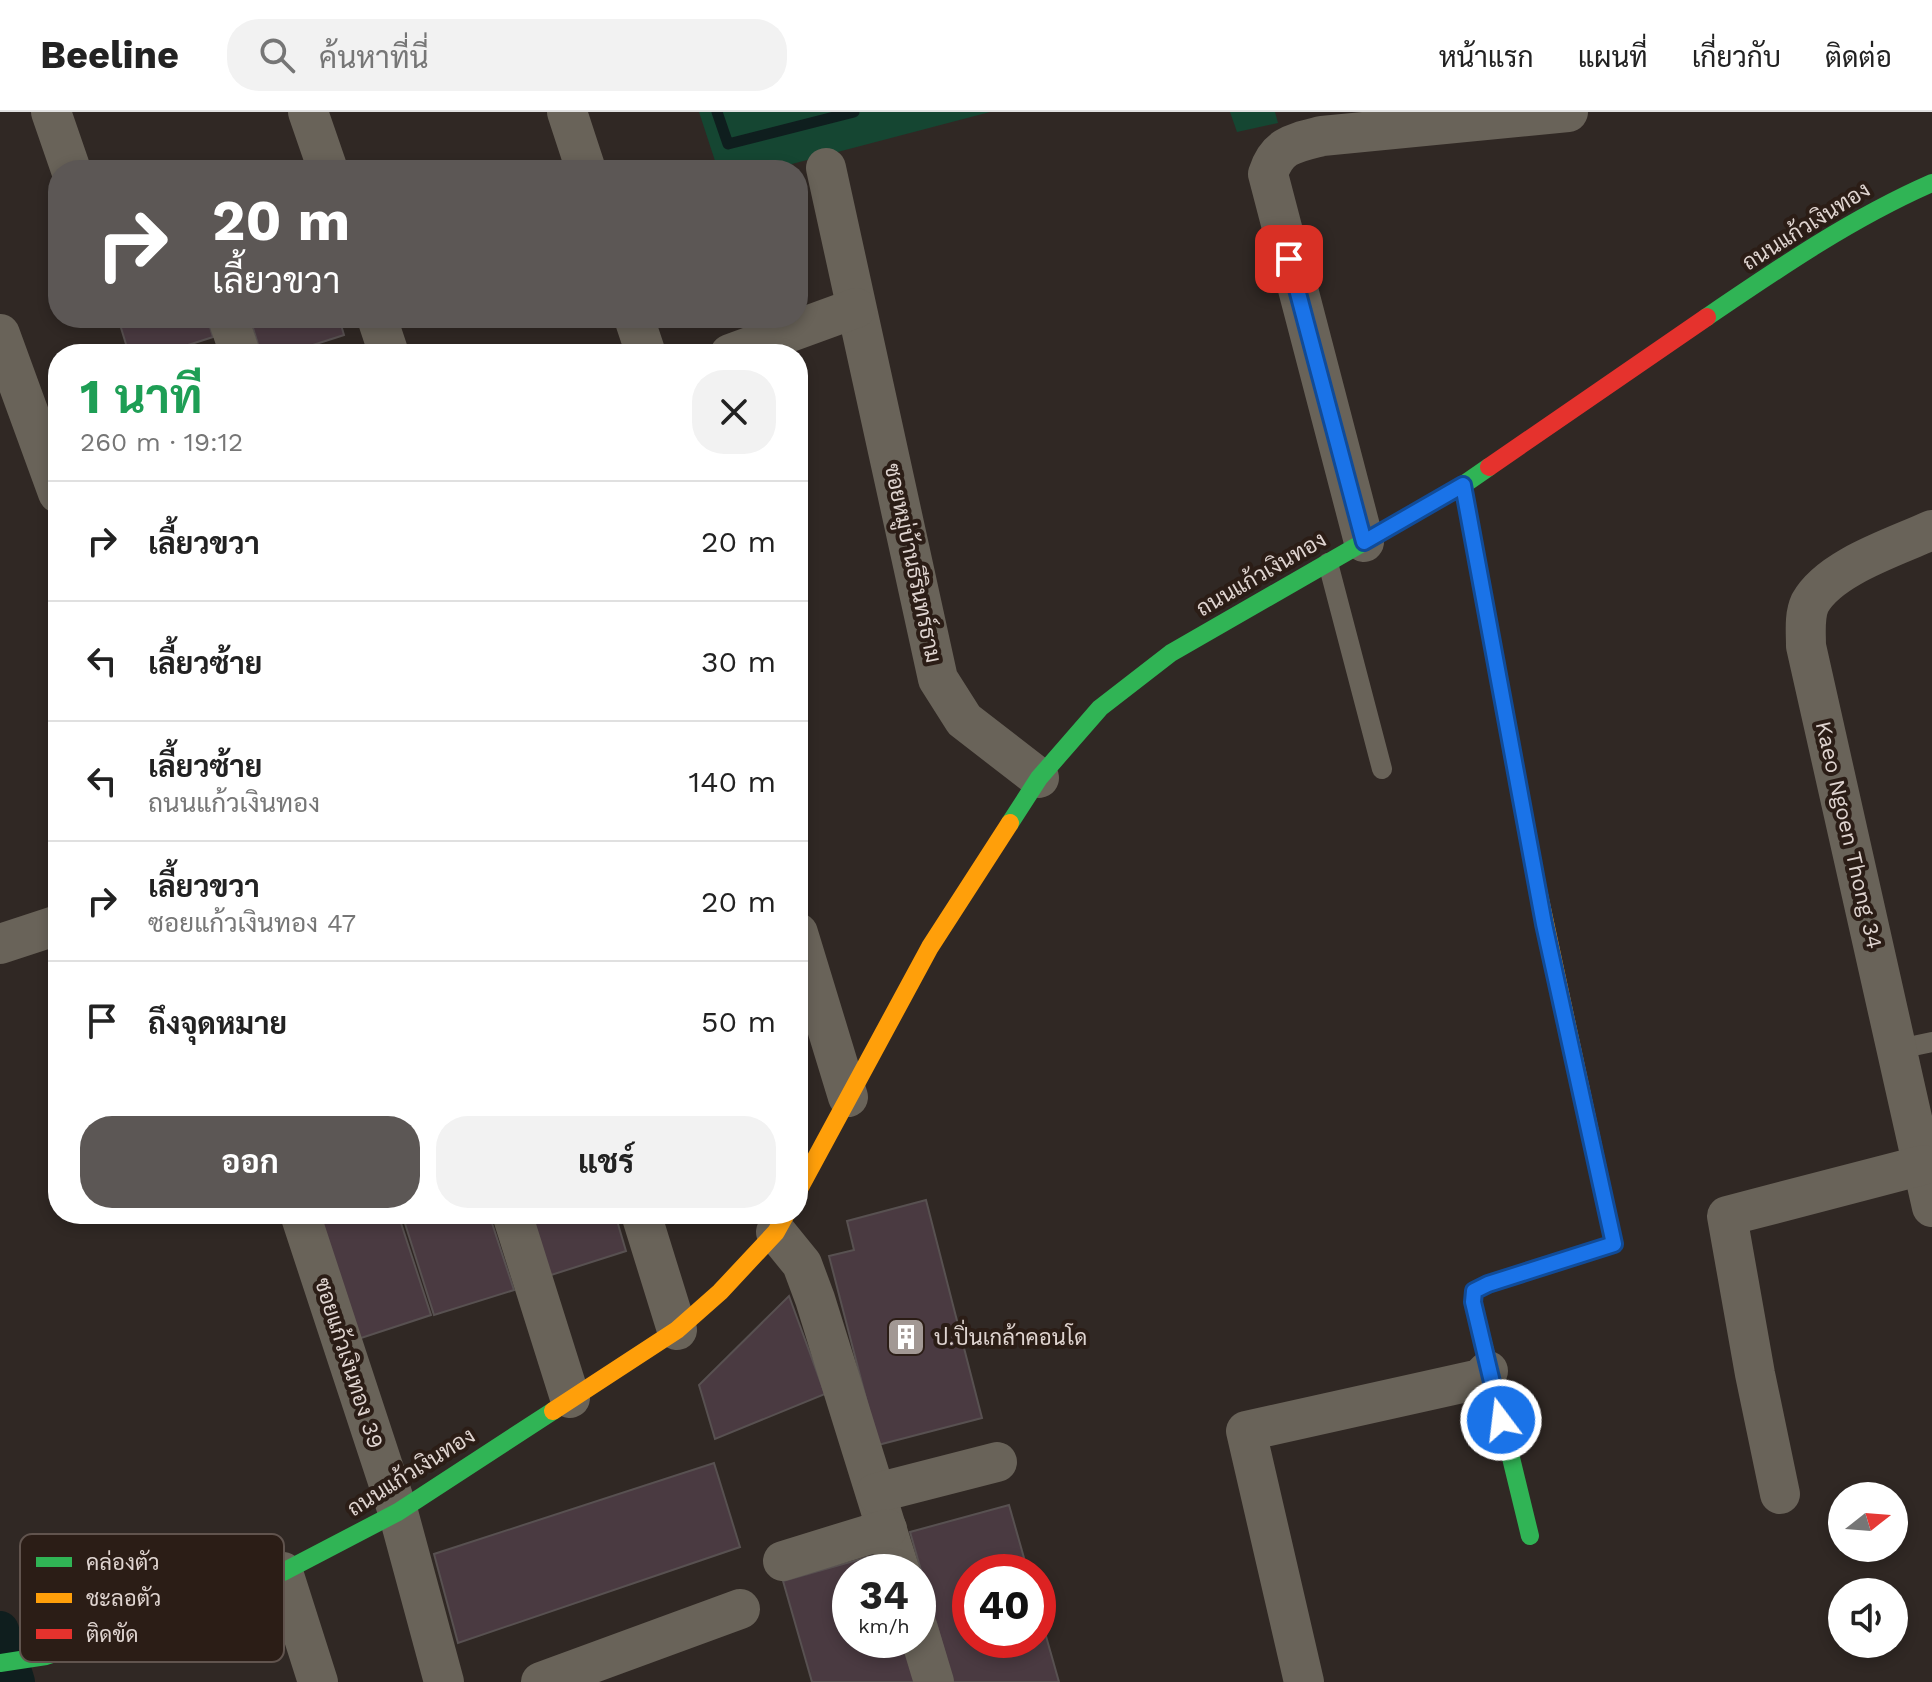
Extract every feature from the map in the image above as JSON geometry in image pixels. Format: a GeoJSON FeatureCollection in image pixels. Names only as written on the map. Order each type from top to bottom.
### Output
{"type":"FeatureCollection","features":[{"type":"Feature","properties":{"kind":"street"},"geometry":{"type":"LineString","coordinates":[[51,112],[68,160]]}},
{"type":"Feature","properties":{"kind":"street"},"geometry":{"type":"LineString","coordinates":[[308,112],[325,160]]}},
{"type":"Feature","properties":{"kind":"street"},"geometry":{"type":"LineString","coordinates":[[567,112],[583,160]]}},
{"type":"Feature","properties":{"kind":"street"},"geometry":{"type":"LineString","coordinates":[[1364,542],[1268,174],[1274,156],[1293,143],[1322,136],[1568,112]]}},
{"type":"Feature","properties":{"kind":"street","name":"ซอยหมู่บ้านธีรินทร์ธาม"},"geometry":{"type":"LineString","coordinates":[[826,168],[938,679],[964,720],[1039,778]]}},
{"type":"Feature","properties":{"kind":"street","name":"ถนนแก้วเงินทอง"},"geometry":{"type":"LineString","coordinates":[[808,1172],[930,947],[1039,778],[1100,708],[1171,653],[1463,485],[1761,280],[1887,203],[1932,183]]}},
{"type":"Feature","properties":{"kind":"street"},"geometry":{"type":"LineString","coordinates":[[808,326],[856,308]]}},
{"type":"Feature","properties":{"kind":"street"},"geometry":{"type":"LineString","coordinates":[[757,344],[801,328]]}},
{"type":"Feature","properties":{"kind":"street"},"geometry":{"type":"LineString","coordinates":[[0,334],[48,466]]}},
{"type":"Feature","properties":{"kind":"street"},"geometry":{"type":"LineString","coordinates":[[1463,485],[1544,924],[1614,1244],[1474,1291],[1473,1302],[1488,1371],[1530,1536]]}},
{"type":"Feature","properties":{"kind":"street","name":"Kaeo Ngoen Thong 34"},"geometry":{"type":"LineString","coordinates":[[1932,530],[1847,570],[1825,584],[1809,605],[1806,620],[1806,646],[1915,1045],[1923,1165],[1932,1207]]}},
{"type":"Feature","properties":{"kind":"street"},"geometry":{"type":"LineString","coordinates":[[0,944],[48,928]]}},
{"type":"Feature","properties":{"kind":"street"},"geometry":{"type":"LineString","coordinates":[[808,966],[848,1097]]}},
{"type":"Feature","properties":{"kind":"street"},"geometry":{"type":"LineString","coordinates":[[1780,1494],[1727,1216],[1923,1165]]}},
{"type":"Feature","properties":{"kind":"street","name":"ซอยแก้วเงินทอง 39"},"geometry":{"type":"LineString","coordinates":[[303,1224],[398,1512],[444,1682]]}},
{"type":"Feature","properties":{"kind":"street"},"geometry":{"type":"LineString","coordinates":[[515,1224],[570,1398]]}},
{"type":"Feature","properties":{"kind":"street"},"geometry":{"type":"LineString","coordinates":[[644,1224],[677,1330]]}},
{"type":"Feature","properties":{"kind":"street","name":"ถนนแก้วเงินทอง"},"geometry":{"type":"LineString","coordinates":[[284,1571],[398,1512],[677,1330],[720,1292],[780,1224]]}},
{"type":"Feature","properties":{"kind":"street"},"geometry":{"type":"LineString","coordinates":[[782,1224],[802,1264],[895,1554]]}},
{"type":"Feature","properties":{"kind":"street"},"geometry":{"type":"LineString","coordinates":[[1304,1682],[1246,1431],[1480,1379],[1488,1371]]}},
{"type":"Feature","properties":{"kind":"street"},"geometry":{"type":"LineString","coordinates":[[783,1561],[882,1511],[997,1462]]}},
{"type":"Feature","properties":{"kind":"street"},"geometry":{"type":"LineString","coordinates":[[284,1575],[318,1682]]}},
{"type":"Feature","properties":{"kind":"street"},"geometry":{"type":"LineString","coordinates":[[541,1682],[740,1609]]}},
{"type":"Feature","properties":{"kind":"street"},"geometry":{"type":"LineString","coordinates":[[927,1658],[934,1682]]}},
{"type":"Feature","properties":{"kind":"street","name":"ถนนแก้วเงินทอง"},"geometry":{"type":"LineString","coordinates":[[0,1663],[20,1660]]}},
{"type":"Feature","properties":{"kind":"lane"},"geometry":{"type":"LineString","coordinates":[[1328,563],[1382,769]]}},
{"type":"Feature","properties":{"kind":"green space"},"geometry":{"type":"Polygon","coordinates":[[[699,112],[990,112],[807,160],[715,160],[699,112]]]}},
{"type":"Feature","properties":{"kind":"green space"},"geometry":{"type":"Polygon","coordinates":[[[1230,112],[1275,112],[1278,123],[1237,132],[1230,112]]]}},
{"type":"Feature","properties":{"kind":"building"},"geometry":{"type":"Polygon","coordinates":[[[121,328],[210,328],[213,337],[191,344],[126,344],[121,328]]]}},
{"type":"Feature","properties":{"kind":"building"},"geometry":{"type":"Polygon","coordinates":[[[253,328],[342,328],[344,335],[316,344],[258,344],[253,328]]]}},
{"type":"Feature","properties":{"kind":"building","name":"ป.ปิ่นเกล้าคอนโด"},"geometry":{"type":"Polygon","coordinates":[[[926,1200],[982,1418],[878,1445],[829,1256],[854,1250],[847,1221],[926,1200]]]}},
{"type":"Feature","properties":{"kind":"building"},"geometry":{"type":"Polygon","coordinates":[[[315,1224],[401,1224],[431,1315],[352,1341],[315,1224]]]}},
{"type":"Feature","properties":{"kind":"building"},"geometry":{"type":"Polygon","coordinates":[[[405,1224],[492,1224],[514,1290],[434,1315],[405,1224]]]}},
{"type":"Feature","properties":{"kind":"building"},"geometry":{"type":"Polygon","coordinates":[[[531,1224],[618,1224],[626,1251],[548,1276],[531,1224]]]}},
{"type":"Feature","properties":{"kind":"building"},"geometry":{"type":"Polygon","coordinates":[[[789,1296],[825,1394],[715,1439],[699,1385],[789,1296]]]}},
{"type":"Feature","properties":{"kind":"building"},"geometry":{"type":"Polygon","coordinates":[[[714,1463],[740,1547],[458,1643],[434,1554],[714,1463]]]}},
{"type":"Feature","properties":{"kind":"building"},"geometry":{"type":"Polygon","coordinates":[[[1009,1505],[1023,1554],[952,1554],[952,1658],[1052,1658],[1059,1682],[953,1682],[936,1623],[936,1554],[916,1554],[910,1532],[1009,1505]]]}},
{"type":"Feature","properties":{"kind":"building"},"geometry":{"type":"Polygon","coordinates":[[[832,1567],[832,1658],[911,1658],[918,1682],[812,1682],[783,1581],[832,1567]]]}},
{"type":"Feature","properties":{"kind":"waterway"},"geometry":{"type":"LineString","coordinates":[[717,112],[728,144],[854,112]]}},
{"type":"Feature","properties":{"kind":"waterway"},"geometry":{"type":"LineString","coordinates":[[0,1630],[16,1682]]}},
{"type":"Feature","properties":{"kind":"traffic: fast"},"geometry":{"type":"LineString","coordinates":[[1707,317],[1845,228],[1932,183]]}},
{"type":"Feature","properties":{"kind":"traffic: fast"},"geometry":{"type":"LineString","coordinates":[[1010,823],[1039,778],[1100,708],[1171,653],[1463,485],[1489,467]]}},
{"type":"Feature","properties":{"kind":"traffic: fast"},"geometry":{"type":"LineString","coordinates":[[1463,485],[1538,890]]}},
{"type":"Feature","properties":{"kind":"traffic: fast"},"geometry":{"type":"LineString","coordinates":[[1486,1355],[1530,1536]]}},
{"type":"Feature","properties":{"kind":"traffic: fast"},"geometry":{"type":"LineString","coordinates":[[284,1571],[398,1512],[553,1411]]}},
{"type":"Feature","properties":{"kind":"traffic: fast"},"geometry":{"type":"LineString","coordinates":[[0,1663],[20,1660]]}},
{"type":"Feature","properties":{"kind":"traffic: slow"},"geometry":{"type":"LineString","coordinates":[[808,1173],[930,947],[1010,823]]}},
{"type":"Feature","properties":{"kind":"traffic: slow"},"geometry":{"type":"LineString","coordinates":[[1486,1355],[1473,1302],[1474,1291],[1614,1244],[1538,890]]}},
{"type":"Feature","properties":{"kind":"traffic: slow"},"geometry":{"type":"LineString","coordinates":[[553,1411],[677,1330],[720,1292],[780,1224]]}},
{"type":"Feature","properties":{"kind":"traffic: jam"},"geometry":{"type":"LineString","coordinates":[[1489,467],[1707,317]]}},
{"type":"Feature","properties":{"kind":"place","name":"ป.ปิ่นเกล้าคอนโด"},"geometry":{"type":"Point","coordinates":[906,1337]}},
{"type":"Feature","properties":{"kind":"route"},"geometry":{"type":"LineString","coordinates":[[1289,259],[1364,542],[1463,485],[1544,924],[1614,1244],[1474,1291],[1473,1302],[1501,1420]]}}]}
